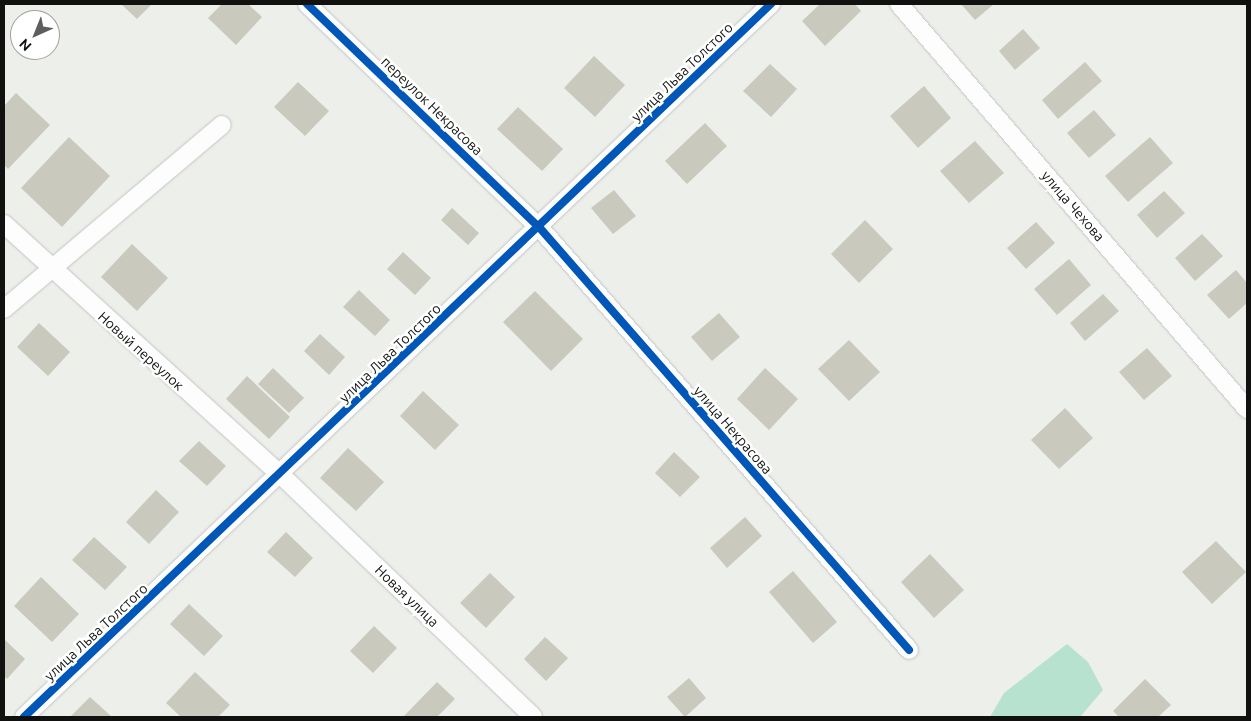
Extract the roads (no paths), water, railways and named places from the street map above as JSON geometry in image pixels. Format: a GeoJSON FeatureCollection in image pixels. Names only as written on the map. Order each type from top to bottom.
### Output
{"type":"FeatureCollection","features":[{"type":"Feature","properties":{"kind":"street","name":"переулок Некрасова"},"geometry":{"type":"LineString","coordinates":[[307,4],[539,226]]}},
{"type":"Feature","properties":{"kind":"street","name":"улица Льва Толстого"},"geometry":{"type":"LineString","coordinates":[[27,716],[771,4]]}},
{"type":"Feature","properties":{"kind":"street","name":"улица Чехова"},"geometry":{"type":"LineString","coordinates":[[899,4],[1247,409]]}},
{"type":"Feature","properties":{"kind":"street"},"geometry":{"type":"LineString","coordinates":[[4,309],[222,125]]}},
{"type":"Feature","properties":{"kind":"street","name":"Новый переулок"},"geometry":{"type":"LineString","coordinates":[[4,224],[50,269],[281,475]]}},
{"type":"Feature","properties":{"kind":"street","name":"улица Некрасова"},"geometry":{"type":"LineString","coordinates":[[539,226],[909,650]]}},
{"type":"Feature","properties":{"kind":"street","name":"Новая улица"},"geometry":{"type":"LineString","coordinates":[[281,475],[532,717]]}}]}
